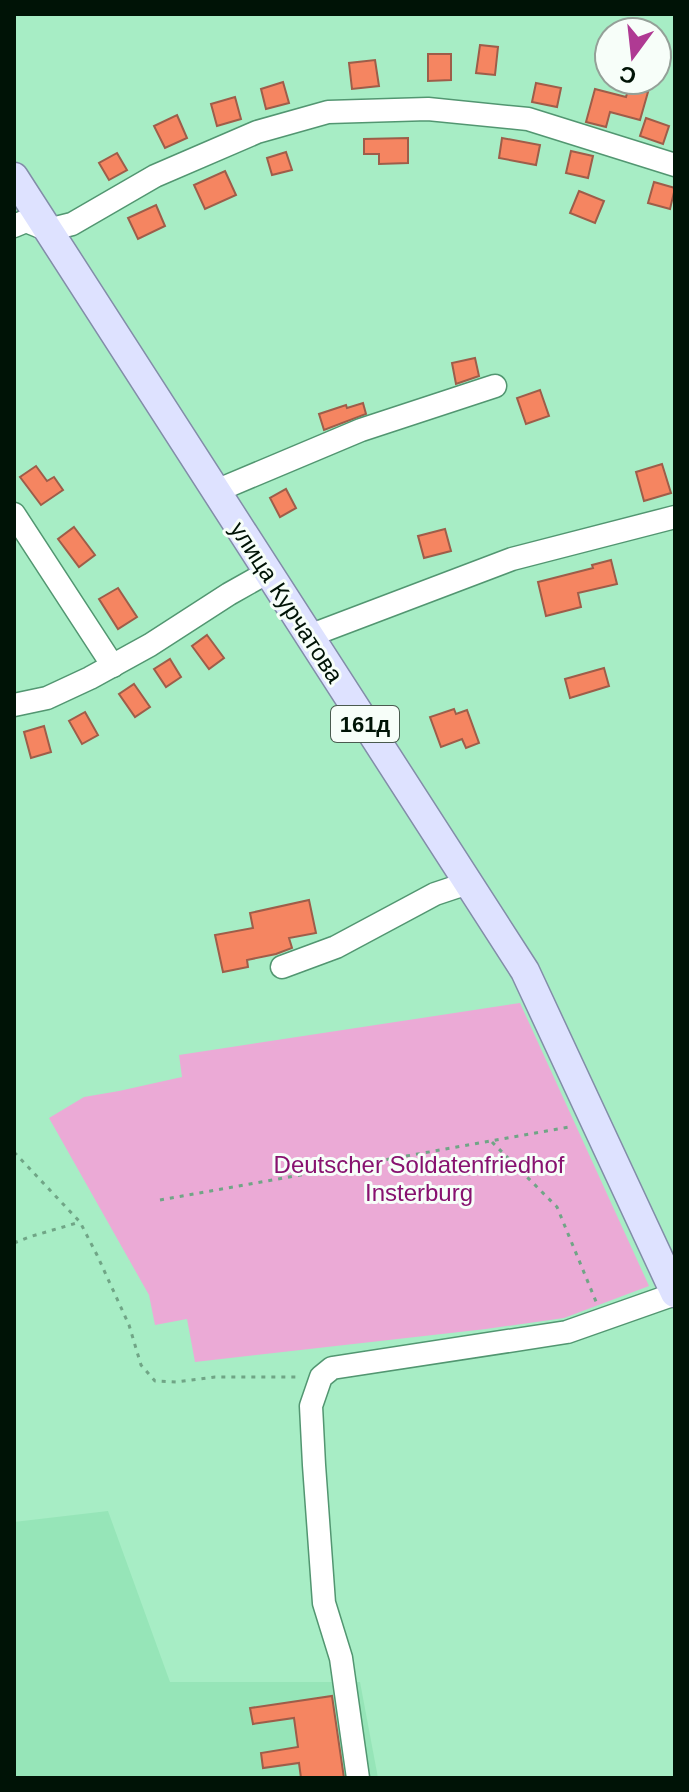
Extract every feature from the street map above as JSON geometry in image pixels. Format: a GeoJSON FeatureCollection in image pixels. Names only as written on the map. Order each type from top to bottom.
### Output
{"type":"FeatureCollection","features":[{"type":"Feature","properties":{"kind":"main road","name":"улица Курчатова"},"geometry":{"type":"LineString","coordinates":[[14,177],[525,971],[675,1294]]}},
{"type":"Feature","properties":{"kind":"street"},"geometry":{"type":"LineString","coordinates":[[14,226],[26,221],[48,230],[72,224],[155,176],[257,132],[328,112],[428,109],[528,119],[675,165]]}},
{"type":"Feature","properties":{"kind":"street"},"geometry":{"type":"LineString","coordinates":[[216,491],[361,430],[495,386]]}},
{"type":"Feature","properties":{"kind":"street"},"geometry":{"type":"LineString","coordinates":[[14,514],[113,666]]}},
{"type":"Feature","properties":{"kind":"street"},"geometry":{"type":"LineString","coordinates":[[309,636],[512,559],[675,517]]}},
{"type":"Feature","properties":{"kind":"street"},"geometry":{"type":"LineString","coordinates":[[14,705],[47,698],[113,666],[268,572]]}},
{"type":"Feature","properties":{"kind":"street"},"geometry":{"type":"LineString","coordinates":[[282,967],[336,947],[435,894],[468,883]]}},
{"type":"Feature","properties":{"kind":"street"},"geometry":{"type":"LineString","coordinates":[[358,1778],[341,1658],[324,1603],[311,1406],[321,1377],[332,1368],[567,1332],[675,1294]]}},
{"type":"Feature","properties":{"kind":"path"},"geometry":{"type":"LineString","coordinates":[[160,1200],[569,1127]]}},
{"type":"Feature","properties":{"kind":"path"},"geometry":{"type":"LineString","coordinates":[[492,1142],[557,1207],[604,1319]]}},
{"type":"Feature","properties":{"kind":"path"},"geometry":{"type":"LineString","coordinates":[[14,1152],[80,1222],[129,1325],[141,1365],[155,1381],[215,1377],[321,1377]]}},
{"type":"Feature","properties":{"kind":"path"},"geometry":{"type":"LineString","coordinates":[[14,1243],[80,1222]]}},
{"type":"Feature","properties":{"kind":"shaded area"},"geometry":{"type":"Polygon","coordinates":[[[108,1511],[170,1682],[360,1682],[378,1778],[14,1778],[14,1522],[108,1511]]]}},
{"type":"Feature","properties":{"kind":"green space","name":"Deutscher Soldatenfriedhof Insterburg"},"geometry":{"type":"Polygon","coordinates":[[[520,1003],[649,1286],[564,1318],[195,1362],[187,1319],[155,1325],[149,1295],[49,1118],[84,1097],[182,1077],[179,1055],[520,1003]]]}},
{"type":"Feature","properties":{"kind":"building"},"geometry":{"type":"Polygon","coordinates":[[[480,45],[498,47],[495,75],[476,73],[480,45]]]}},
{"type":"Feature","properties":{"kind":"building"},"geometry":{"type":"Polygon","coordinates":[[[428,54],[451,54],[451,80],[428,81],[428,54]]]}},
{"type":"Feature","properties":{"kind":"building"},"geometry":{"type":"Polygon","coordinates":[[[375,60],[379,86],[352,89],[349,63],[375,60]]]}},
{"type":"Feature","properties":{"kind":"building"},"geometry":{"type":"Polygon","coordinates":[[[283,82],[289,103],[266,109],[261,89],[283,82]]]}},
{"type":"Feature","properties":{"kind":"building"},"geometry":{"type":"Polygon","coordinates":[[[536,83],[561,88],[557,107],[532,102],[536,83]]]}},
{"type":"Feature","properties":{"kind":"building"},"geometry":{"type":"Polygon","coordinates":[[[593,96],[647,96],[640,120],[610,112],[606,127],[586,122],[593,96]]]}},
{"type":"Feature","properties":{"kind":"building"},"geometry":{"type":"Polygon","coordinates":[[[235,97],[241,119],[217,126],[211,104],[235,97]]]}},
{"type":"Feature","properties":{"kind":"building"},"geometry":{"type":"Polygon","coordinates":[[[177,115],[187,138],[165,148],[154,126],[177,115]]]}},
{"type":"Feature","properties":{"kind":"building"},"geometry":{"type":"Polygon","coordinates":[[[646,118],[669,126],[663,144],[640,136],[646,118]]]}},
{"type":"Feature","properties":{"kind":"building"},"geometry":{"type":"Polygon","coordinates":[[[408,138],[408,163],[379,164],[379,154],[364,154],[364,139],[408,138]]]}},
{"type":"Feature","properties":{"kind":"building"},"geometry":{"type":"Polygon","coordinates":[[[502,138],[540,145],[536,165],[499,158],[502,138]]]}},
{"type":"Feature","properties":{"kind":"building"},"geometry":{"type":"Polygon","coordinates":[[[571,151],[593,156],[588,178],[566,173],[571,151]]]}},
{"type":"Feature","properties":{"kind":"building"},"geometry":{"type":"Polygon","coordinates":[[[286,152],[292,170],[272,175],[267,158],[286,152]]]}},
{"type":"Feature","properties":{"kind":"building"},"geometry":{"type":"Polygon","coordinates":[[[117,153],[127,170],[109,180],[99,163],[117,153]]]}},
{"type":"Feature","properties":{"kind":"building"},"geometry":{"type":"Polygon","coordinates":[[[225,171],[236,195],[205,209],[194,185],[225,171]]]}},
{"type":"Feature","properties":{"kind":"building"},"geometry":{"type":"Polygon","coordinates":[[[654,182],[675,188],[670,209],[648,203],[654,182]]]}},
{"type":"Feature","properties":{"kind":"building"},"geometry":{"type":"Polygon","coordinates":[[[579,191],[604,201],[595,223],[570,213],[579,191]]]}},
{"type":"Feature","properties":{"kind":"building"},"geometry":{"type":"Polygon","coordinates":[[[156,205],[165,226],[138,239],[128,218],[156,205]]]}},
{"type":"Feature","properties":{"kind":"building"},"geometry":{"type":"Polygon","coordinates":[[[475,358],[479,376],[456,384],[452,363],[475,358]]]}},
{"type":"Feature","properties":{"kind":"building"},"geometry":{"type":"Polygon","coordinates":[[[540,390],[549,416],[526,424],[517,398],[540,390]]]}},
{"type":"Feature","properties":{"kind":"building"},"geometry":{"type":"Polygon","coordinates":[[[363,403],[366,414],[324,430],[319,414],[363,403]]]}},
{"type":"Feature","properties":{"kind":"building"},"geometry":{"type":"Polygon","coordinates":[[[662,464],[671,493],[644,501],[636,472],[662,464]]]}},
{"type":"Feature","properties":{"kind":"building"},"geometry":{"type":"Polygon","coordinates":[[[36,466],[47,481],[54,477],[63,490],[41,505],[20,477],[36,466]]]}},
{"type":"Feature","properties":{"kind":"building"},"geometry":{"type":"Polygon","coordinates":[[[286,489],[296,508],[280,517],[270,498],[286,489]]]}},
{"type":"Feature","properties":{"kind":"building"},"geometry":{"type":"Polygon","coordinates":[[[74,527],[95,555],[79,567],[58,539],[74,527]]]}},
{"type":"Feature","properties":{"kind":"building"},"geometry":{"type":"Polygon","coordinates":[[[445,529],[451,551],[424,558],[418,536],[445,529]]]}},
{"type":"Feature","properties":{"kind":"building"},"geometry":{"type":"Polygon","coordinates":[[[611,560],[617,584],[578,593],[581,607],[546,616],[538,582],[593,568],[592,565],[611,560]]]}},
{"type":"Feature","properties":{"kind":"building"},"geometry":{"type":"Polygon","coordinates":[[[118,588],[137,617],[118,629],[99,599],[118,588]]]}},
{"type":"Feature","properties":{"kind":"building"},"geometry":{"type":"Polygon","coordinates":[[[207,635],[224,658],[209,669],[192,646],[207,635]]]}},
{"type":"Feature","properties":{"kind":"building"},"geometry":{"type":"Polygon","coordinates":[[[170,659],[181,677],[166,687],[154,669],[170,659]]]}},
{"type":"Feature","properties":{"kind":"building"},"geometry":{"type":"Polygon","coordinates":[[[604,668],[609,686],[570,698],[565,679],[604,668]]]}},
{"type":"Feature","properties":{"kind":"building"},"geometry":{"type":"Polygon","coordinates":[[[134,684],[150,707],[135,717],[119,694],[134,684]]]}},
{"type":"Feature","properties":{"kind":"building"},"geometry":{"type":"Polygon","coordinates":[[[454,709],[456,714],[467,710],[479,743],[466,748],[462,739],[441,747],[430,717],[454,709]]]}},
{"type":"Feature","properties":{"kind":"building"},"geometry":{"type":"Polygon","coordinates":[[[85,712],[98,735],[82,744],[69,721],[85,712]]]}},
{"type":"Feature","properties":{"kind":"building"},"geometry":{"type":"Polygon","coordinates":[[[44,726],[51,752],[31,758],[24,732],[44,726]]]}},
{"type":"Feature","properties":{"kind":"building"},"geometry":{"type":"Polygon","coordinates":[[[309,900],[316,933],[289,938],[292,948],[247,960],[248,967],[223,972],[215,935],[253,928],[250,913],[309,900]]]}},
{"type":"Feature","properties":{"kind":"building"},"geometry":{"type":"Polygon","coordinates":[[[332,1696],[344,1778],[301,1778],[299,1763],[263,1768],[261,1753],[298,1747],[294,1718],[253,1724],[250,1708],[332,1696]]]}}]}
